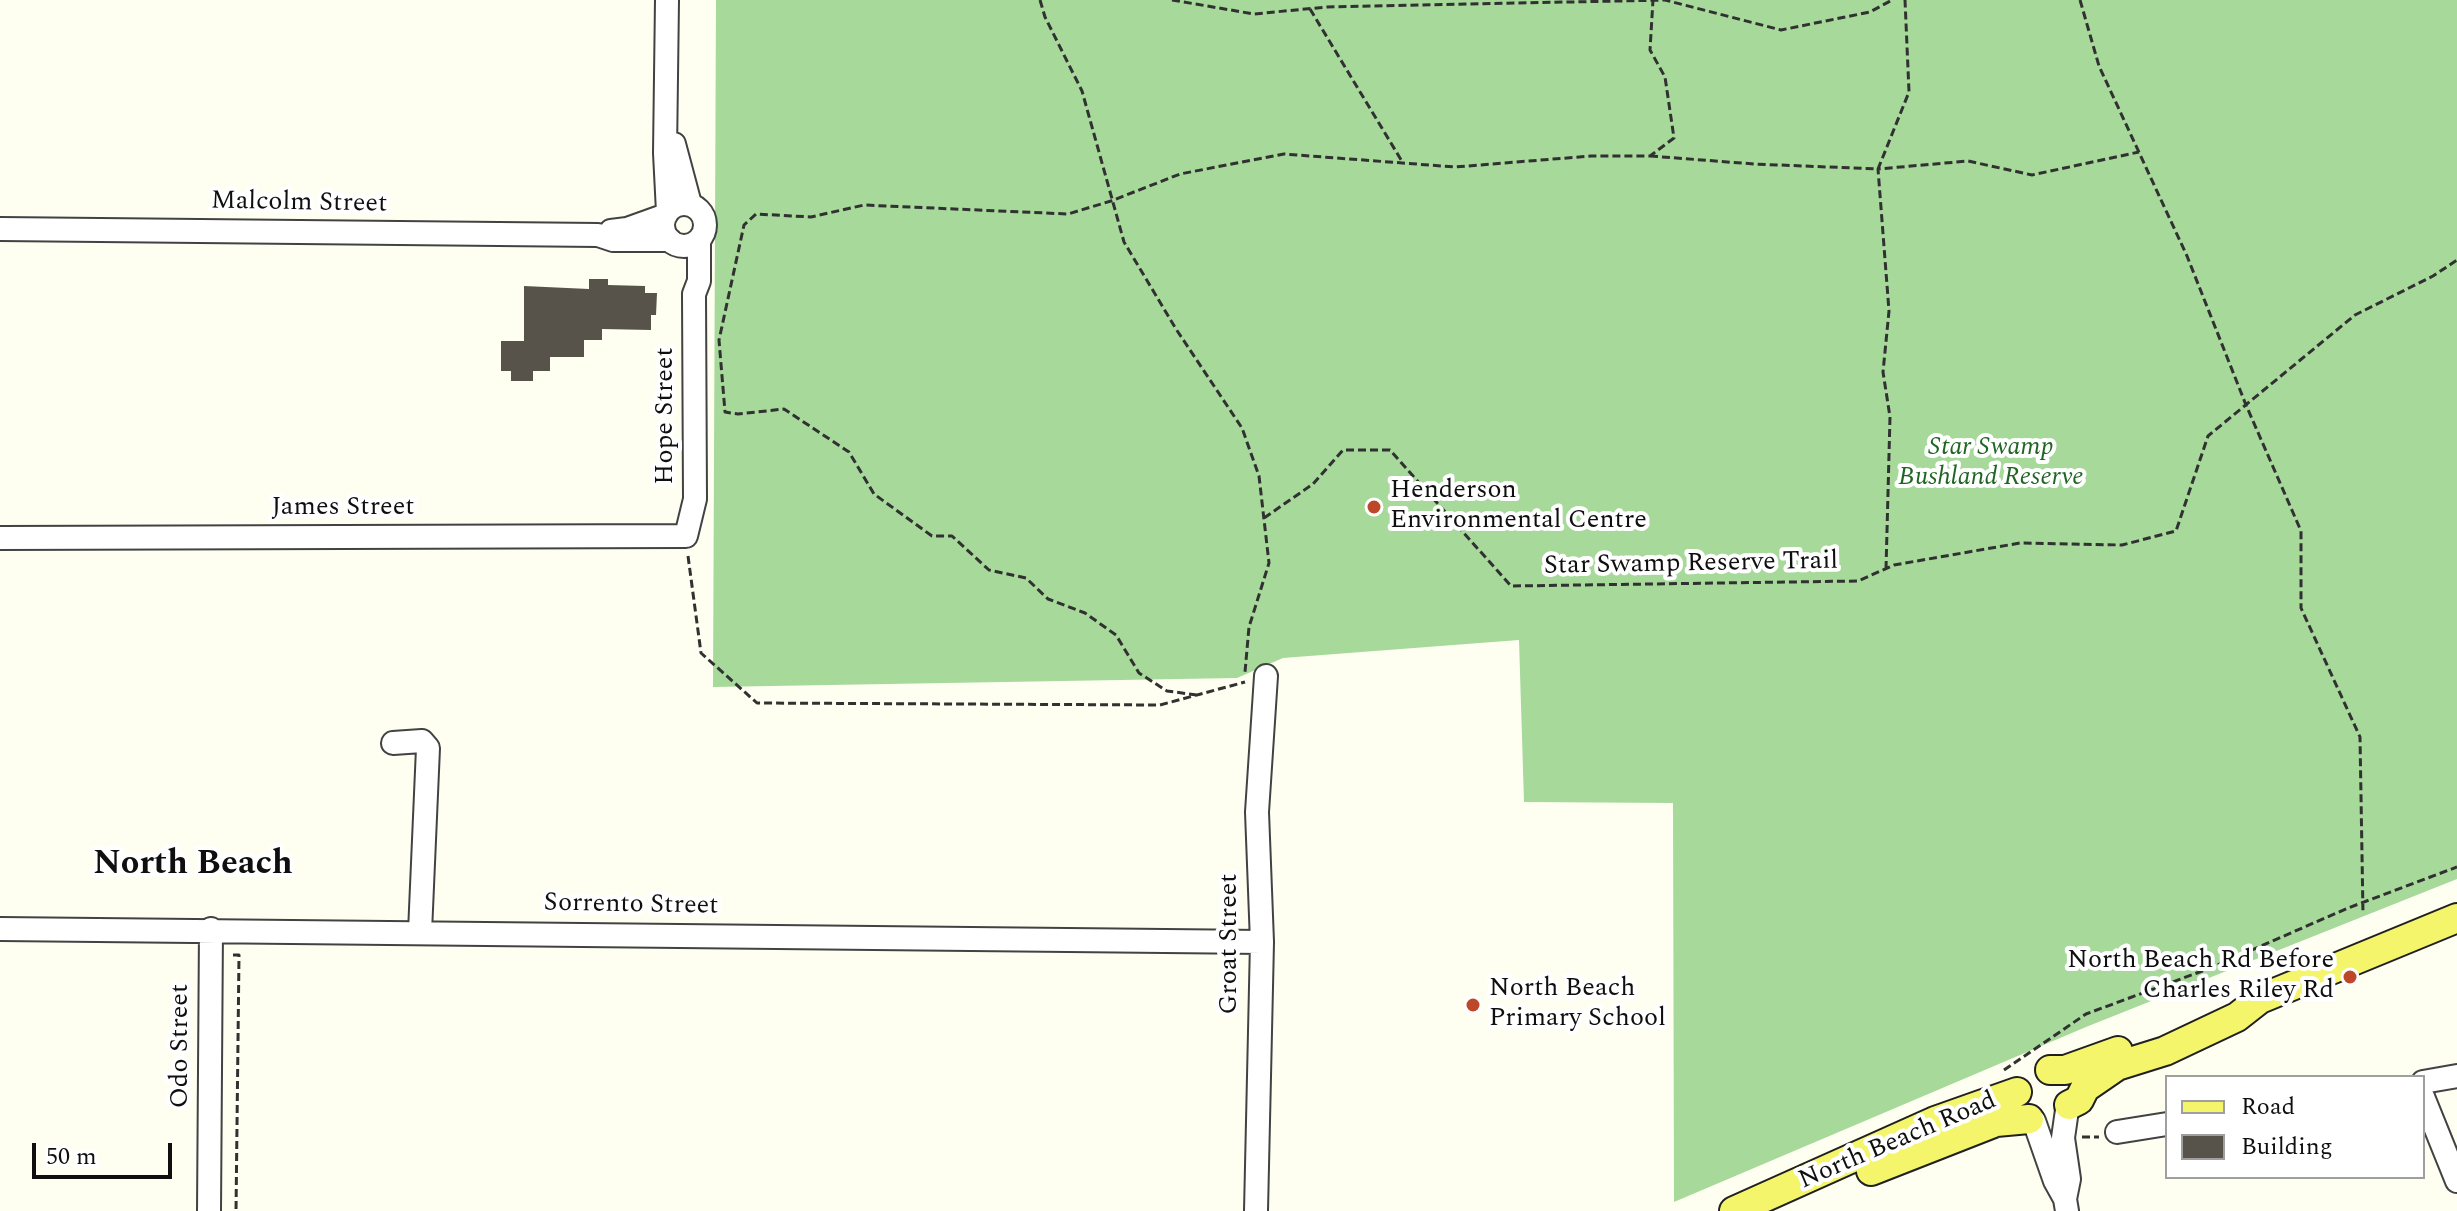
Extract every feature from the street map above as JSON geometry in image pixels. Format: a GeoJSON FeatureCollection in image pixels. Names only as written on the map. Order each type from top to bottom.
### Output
{"type":"FeatureCollection","features":[{"type":"Feature","properties":{"kind":"main road","name":"North Beach Road"},"geometry":{"type":"LineString","coordinates":[[1734,1211],[1935,1121],[2008,1083],[2020,1084],[2032,1072],[2082,1065],[2229,1003],[2260,999],[2457,918]]}},
{"type":"Feature","properties":{"kind":"main road","name":"North Beach Road"},"geometry":{"type":"LineString","coordinates":[[1776,1211],[1884,1164],[1996,1122],[2052,1122],[2079,1100],[2085,1088],[2117,1066],[2165,1051],[2237,1017],[2260,999]]}},
{"type":"Feature","properties":{"kind":"main road"},"geometry":{"type":"LineString","coordinates":[[2050,1070],[2065,1080],[2069,1088],[2068,1108]]}},
{"type":"Feature","properties":{"kind":"main road","name":"North Beach Road"},"geometry":{"type":"LineString","coordinates":[[2008,1083],[2019,1107],[2031,1120]]}},
{"type":"Feature","properties":{"kind":"street"},"geometry":{"type":"LineString","coordinates":[[667,0],[667,213],[663,225],[682,241],[705,227],[705,219],[690,204],[678,205],[667,213]]}},
{"type":"Feature","properties":{"kind":"street"},"geometry":{"type":"LineString","coordinates":[[667,133],[674,142],[690,204]]}},
{"type":"Feature","properties":{"kind":"street","name":"Malcolm Street"},"geometry":{"type":"LineString","coordinates":[[0,229],[598,235],[627,229],[667,213]]}},
{"type":"Feature","properties":{"kind":"street","name":"Malcolm Street"},"geometry":{"type":"LineString","coordinates":[[598,235],[613,240],[682,241]]}},
{"type":"Feature","properties":{"kind":"street","name":"Hope Street"},"geometry":{"type":"LineString","coordinates":[[682,241],[699,281],[694,294],[695,499],[686,536]]}},
{"type":"Feature","properties":{"kind":"street","name":"James Street"},"geometry":{"type":"LineString","coordinates":[[0,538],[686,536]]}},
{"type":"Feature","properties":{"kind":"street","name":"Groat Street"},"geometry":{"type":"LineString","coordinates":[[1256,1211],[1262,942],[1257,812],[1266,676]]}},
{"type":"Feature","properties":{"kind":"street"},"geometry":{"type":"LineString","coordinates":[[393,743],[422,741],[428,748],[420,932]]}},
{"type":"Feature","properties":{"kind":"street"},"geometry":{"type":"LineString","coordinates":[[0,910],[0,929]]}},
{"type":"Feature","properties":{"kind":"street","name":"Sorrento Street"},"geometry":{"type":"LineString","coordinates":[[0,929],[1262,942]]}},
{"type":"Feature","properties":{"kind":"street","name":"Odo Street"},"geometry":{"type":"LineString","coordinates":[[209,1211],[211,929]]}},
{"type":"Feature","properties":{"kind":"street"},"geometry":{"type":"LineString","coordinates":[[2425,1082],[2457,1076]]}},
{"type":"Feature","properties":{"kind":"street"},"geometry":{"type":"LineString","coordinates":[[2425,1102],[2457,1181]]}},
{"type":"Feature","properties":{"kind":"street"},"geometry":{"type":"LineString","coordinates":[[2066,1205],[2069,1179],[2063,1138],[2068,1108]]}},
{"type":"Feature","properties":{"kind":"street"},"geometry":{"type":"LineString","coordinates":[[2031,1120],[2066,1205]]}},
{"type":"Feature","properties":{"kind":"street"},"geometry":{"type":"LineString","coordinates":[[2117,1132],[2165,1124]]}},
{"type":"Feature","properties":{"kind":"path"},"geometry":{"type":"LineString","coordinates":[[1040,0],[1045,17],[1082,91],[1124,242],[1176,329],[1242,428],[1259,476],[1269,563],[1249,627],[1244,683]]}},
{"type":"Feature","properties":{"kind":"path"},"geometry":{"type":"LineString","coordinates":[[1172,0],[1254,14],[1310,9],[1665,0],[1781,30],[1870,12],[1892,0]]}},
{"type":"Feature","properties":{"kind":"path"},"geometry":{"type":"LineString","coordinates":[[1650,156],[1674,138],[1665,77],[1650,50],[1653,0]]}},
{"type":"Feature","properties":{"kind":"path"},"geometry":{"type":"LineString","coordinates":[[1886,569],[1890,417],[1883,372],[1889,311],[1878,169],[1909,92],[1905,0]]}},
{"type":"Feature","properties":{"kind":"path"},"geometry":{"type":"LineString","coordinates":[[2080,0],[2099,66],[2187,256],[2246,405],[2301,531],[2301,608],[2360,737],[2363,914]]}},
{"type":"Feature","properties":{"kind":"path"},"geometry":{"type":"LineString","coordinates":[[1310,9],[1404,165]]}},
{"type":"Feature","properties":{"kind":"path"},"geometry":{"type":"LineString","coordinates":[[1197,695],[1167,691],[1139,673],[1116,635],[1085,613],[1048,599],[1026,578],[989,570],[952,536],[932,536],[874,494],[849,452],[784,409],[738,414],[725,412],[719,340],[744,225],[756,214],[811,217],[864,205],[1068,214],[1180,174],[1284,154],[1455,167],[1591,156],[1650,156],[1878,169],[1968,161],[2032,175],[2139,152]]}},
{"type":"Feature","properties":{"kind":"path","name":"Star Swamp Reserve Trail"},"geometry":{"type":"LineString","coordinates":[[1264,518],[1313,484],[1343,450],[1390,450],[1511,586],[1858,581],[1886,569],[2020,543],[2122,545],[2176,531],[2208,436],[2355,315],[2433,276],[2457,260]]}},
{"type":"Feature","properties":{"kind":"path"},"geometry":{"type":"LineString","coordinates":[[686,536],[701,653],[757,703],[1160,705],[1266,676]]}},
{"type":"Feature","properties":{"kind":"path"},"geometry":{"type":"LineString","coordinates":[[2008,1083],[2086,1014],[2213,967],[2362,902],[2457,867]]}},
{"type":"Feature","properties":{"kind":"path"},"geometry":{"type":"LineString","coordinates":[[229,955],[239,955],[236,1211]]}},
{"type":"Feature","properties":{"kind":"green space","name":"Star Swamp Bushland Reserve"},"geometry":{"type":"Polygon","coordinates":[[[716,0],[2457,0],[2457,879],[2086,1027],[1674,1202],[1673,803],[1524,802],[1519,640],[1283,658],[1237,678],[713,687],[716,0]]]}},
{"type":"Feature","properties":{"kind":"building"},"geometry":{"type":"Polygon","coordinates":[[[589,279],[608,279],[608,285],[645,286],[645,293],[657,293],[656,315],[651,315],[651,330],[602,329],[602,340],[584,340],[584,357],[550,357],[550,371],[533,371],[533,381],[511,381],[511,371],[501,371],[501,341],[524,341],[524,286],[589,289],[589,279]]]}},
{"type":"Feature","properties":{"kind":"place","name":"Henderson Environmental Centre"},"geometry":{"type":"Point","coordinates":[1374,507]}},
{"type":"Feature","properties":{"kind":"place","name":"North Beach Rd Before Charles Riley Rd"},"geometry":{"type":"Point","coordinates":[2350,977]}},
{"type":"Feature","properties":{"kind":"place","name":"North Beach Primary School"},"geometry":{"type":"Point","coordinates":[1473,1005]}},
{"type":"Feature","properties":{"kind":"district","name":"North Beach"},"geometry":{"type":"Point","coordinates":[193,866]}}]}
